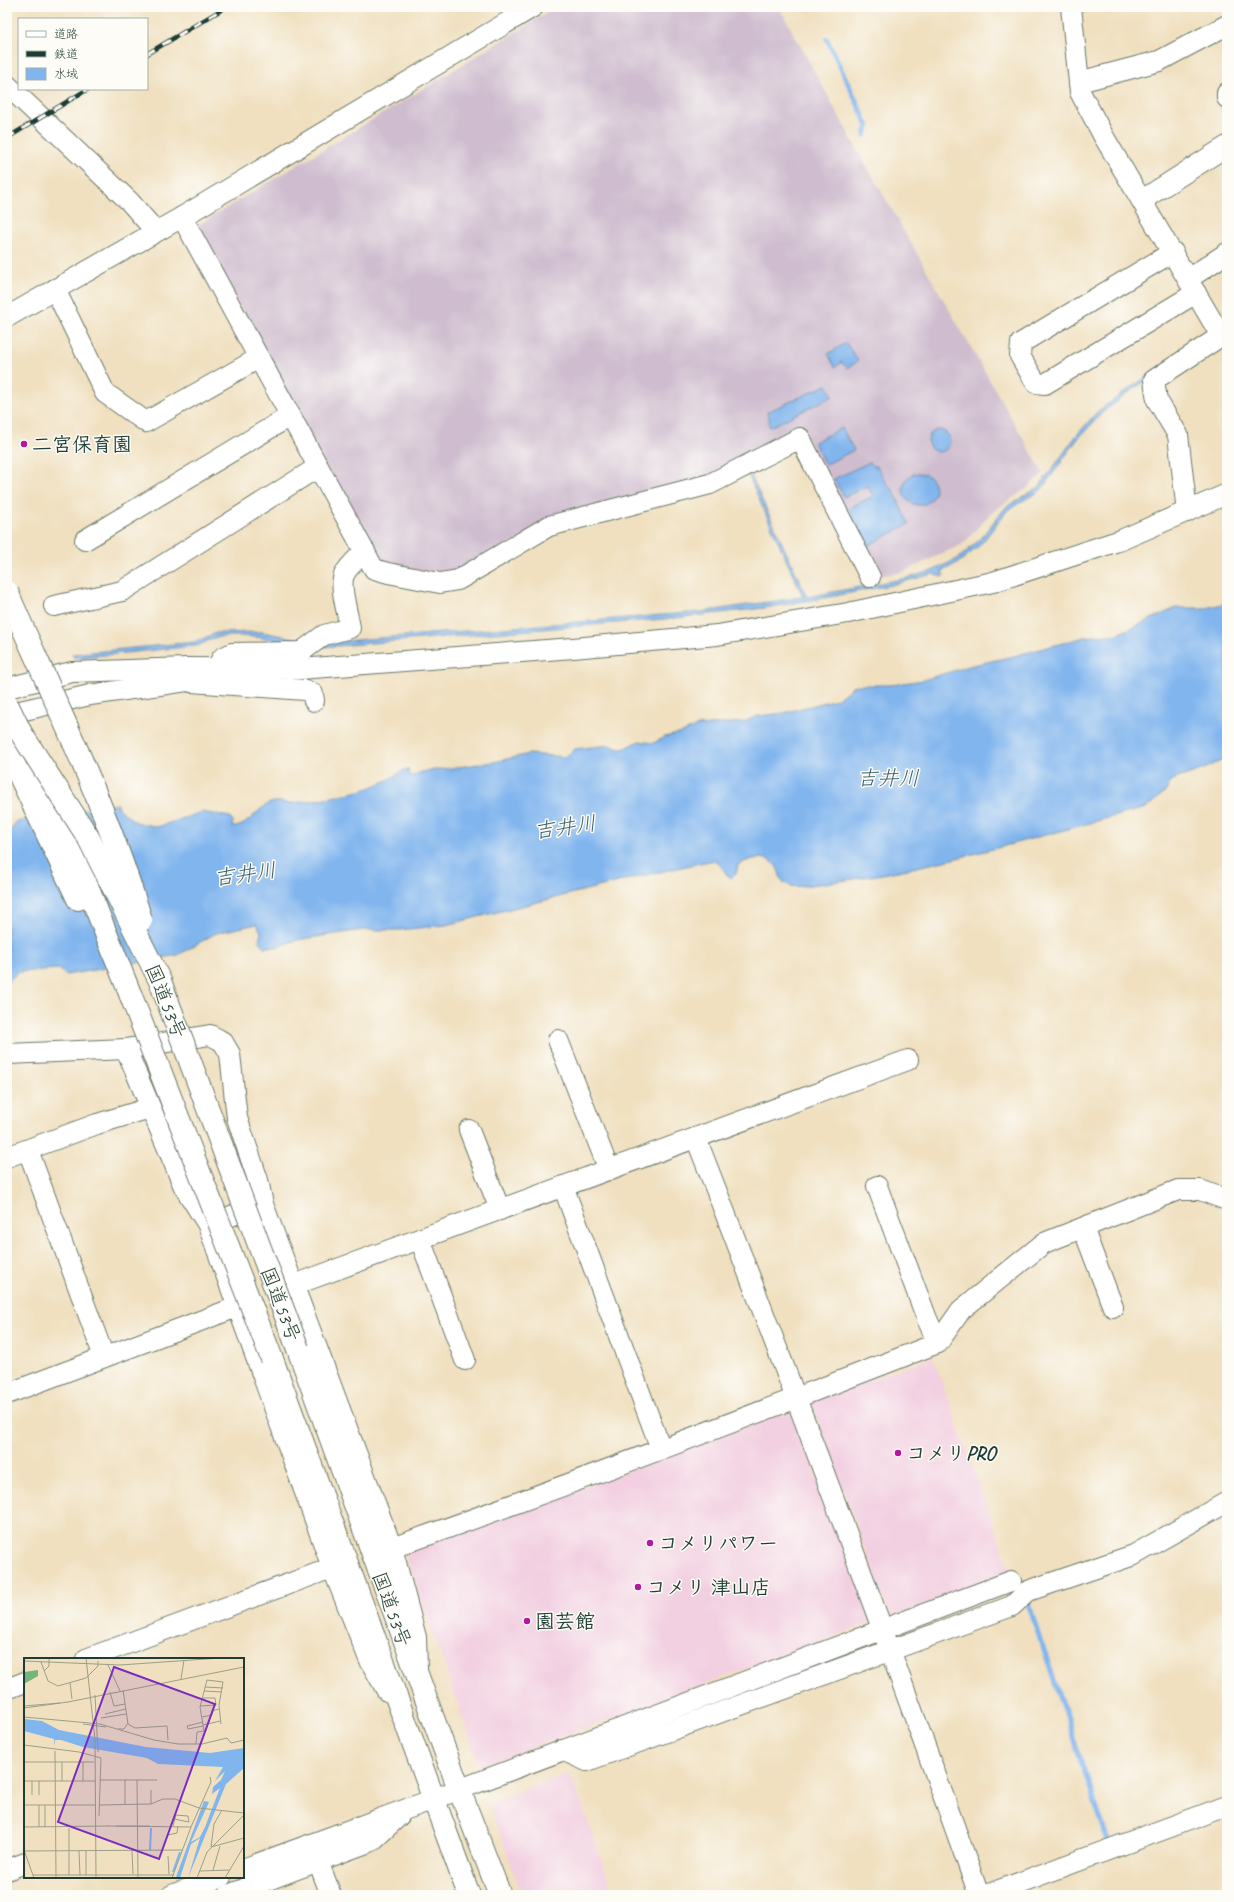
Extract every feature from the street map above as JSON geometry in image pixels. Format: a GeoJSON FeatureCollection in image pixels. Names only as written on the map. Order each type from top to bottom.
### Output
{"type":"FeatureCollection","features":[{"type":"Feature","properties":{"kind":"highway"},"geometry":{"type":"LineString","coordinates":[[7,592],[86,774],[128,877],[160,981]]}},
{"type":"Feature","properties":{"kind":"highway","name":"国道53号"},"geometry":{"type":"LineString","coordinates":[[7,704],[77,860],[272,1359],[340,1564],[409,1732],[469,1895]]}},
{"type":"Feature","properties":{"kind":"highway","name":"国道53号"},"geometry":{"type":"LineString","coordinates":[[21,733],[88,837],[160,981],[312,1390],[382,1551],[417,1677],[500,1895]]}},
{"type":"Feature","properties":{"kind":"highway"},"geometry":{"type":"LineString","coordinates":[[7,749],[92,930],[131,996]]}},
{"type":"Feature","properties":{"kind":"highway"},"geometry":{"type":"LineString","coordinates":[[312,1390],[325,1455],[354,1536],[353,1547],[340,1564]]}},
{"type":"Feature","properties":{"kind":"highway"},"geometry":{"type":"LineString","coordinates":[[382,1551],[361,1567],[361,1576],[388,1648],[409,1732]]}},
{"type":"Feature","properties":{"kind":"street"},"geometry":{"type":"LineString","coordinates":[[7,317],[182,217],[533,7]]}},
{"type":"Feature","properties":{"kind":"street"},"geometry":{"type":"LineString","coordinates":[[1071,7],[1080,92],[1104,137],[1222,336],[1154,380],[1157,400],[1178,435],[1186,512]]}},
{"type":"Feature","properties":{"kind":"street"},"geometry":{"type":"LineString","coordinates":[[1079,82],[1159,62],[1227,26]]}},
{"type":"Feature","properties":{"kind":"street"},"geometry":{"type":"LineString","coordinates":[[7,85],[130,202],[156,232]]}},
{"type":"Feature","properties":{"kind":"street"},"geometry":{"type":"LineString","coordinates":[[1227,93],[1227,98]]}},
{"type":"Feature","properties":{"kind":"street"},"geometry":{"type":"LineString","coordinates":[[1142,200],[1227,146]]}},
{"type":"Feature","properties":{"kind":"street"},"geometry":{"type":"LineString","coordinates":[[182,217],[374,569],[440,583],[458,580],[550,526],[710,484],[800,438],[870,577]]}},
{"type":"Feature","properties":{"kind":"street"},"geometry":{"type":"LineString","coordinates":[[1173,252],[1021,343],[1020,356],[1036,383],[1046,384],[1192,286],[1227,253]]}},
{"type":"Feature","properties":{"kind":"street"},"geometry":{"type":"LineString","coordinates":[[55,289],[105,393],[146,422],[259,358]]}},
{"type":"Feature","properties":{"kind":"street"},"geometry":{"type":"LineString","coordinates":[[85,540],[290,416]]}},
{"type":"Feature","properties":{"kind":"street"},"geometry":{"type":"LineString","coordinates":[[54,606],[122,591],[318,467]]}},
{"type":"Feature","properties":{"kind":"street"},"geometry":{"type":"LineString","coordinates":[[7,688],[72,672],[187,668],[216,670],[300,670],[717,635],[848,613],[993,582],[1121,540],[1227,494]]}},
{"type":"Feature","properties":{"kind":"street"},"geometry":{"type":"LineString","coordinates":[[187,681],[216,670],[222,658],[232,653],[301,652],[324,635],[350,628],[342,585],[344,575],[352,564],[365,551]]}},
{"type":"Feature","properties":{"kind":"street"},"geometry":{"type":"LineString","coordinates":[[7,714],[90,694],[187,681],[305,690],[312,694],[314,702]]}},
{"type":"Feature","properties":{"kind":"street"},"geometry":{"type":"LineString","coordinates":[[7,1054],[126,1049],[210,1035],[223,1042],[230,1054],[237,1118],[258,1180],[263,1204],[294,1285],[382,1551],[483,1516],[797,1398],[938,1343],[961,1310],[1044,1243],[1178,1190],[1200,1190],[1227,1200]]}},
{"type":"Feature","properties":{"kind":"street"},"geometry":{"type":"LineString","coordinates":[[558,1040],[608,1170]]}},
{"type":"Feature","properties":{"kind":"street"},"geometry":{"type":"LineString","coordinates":[[89,1658],[340,1564],[238,1307],[208,1225],[184,1187],[126,1049]]}},
{"type":"Feature","properties":{"kind":"street"},"geometry":{"type":"LineString","coordinates":[[294,1285],[908,1060]]}},
{"type":"Feature","properties":{"kind":"street"},"geometry":{"type":"LineString","coordinates":[[7,1157],[97,1124],[150,1108]]}},
{"type":"Feature","properties":{"kind":"street"},"geometry":{"type":"LineString","coordinates":[[469,1130],[500,1210]]}},
{"type":"Feature","properties":{"kind":"street"},"geometry":{"type":"LineString","coordinates":[[696,1138],[797,1398],[892,1650],[979,1895]]}},
{"type":"Feature","properties":{"kind":"street"},"geometry":{"type":"LineString","coordinates":[[28,1150],[104,1357]]}},
{"type":"Feature","properties":{"kind":"street"},"geometry":{"type":"LineString","coordinates":[[563,1186],[661,1449]]}},
{"type":"Feature","properties":{"kind":"street"},"geometry":{"type":"LineString","coordinates":[[877,1186],[927,1319],[938,1343]]}},
{"type":"Feature","properties":{"kind":"street"},"geometry":{"type":"LineString","coordinates":[[208,1225],[263,1204]]}},
{"type":"Feature","properties":{"kind":"street"},"geometry":{"type":"LineString","coordinates":[[1083,1228],[1113,1307]]}},
{"type":"Feature","properties":{"kind":"street"},"geometry":{"type":"LineString","coordinates":[[420,1239],[465,1360]]}},
{"type":"Feature","properties":{"kind":"street"},"geometry":{"type":"LineString","coordinates":[[7,1394],[238,1307]]}},
{"type":"Feature","properties":{"kind":"street"},"geometry":{"type":"LineString","coordinates":[[562,1750],[587,1761],[1012,1606],[1028,1591],[1134,1555],[1227,1502]]}},
{"type":"Feature","properties":{"kind":"street"},"geometry":{"type":"LineString","coordinates":[[244,1869],[406,1810],[1011,1581]]}},
{"type":"Feature","properties":{"kind":"street"},"geometry":{"type":"LineString","coordinates":[[7,1689],[24,1682]]}},
{"type":"Feature","properties":{"kind":"street"},"geometry":{"type":"LineString","coordinates":[[986,1895],[1227,1806]]}},
{"type":"Feature","properties":{"kind":"street"},"geometry":{"type":"LineString","coordinates":[[228,1895],[372,1841],[406,1810]]}},
{"type":"Feature","properties":{"kind":"street"},"geometry":{"type":"LineString","coordinates":[[318,1861],[331,1895]]}},
{"type":"Feature","properties":{"kind":"street"},"geometry":{"type":"LineString","coordinates":[[7,1870],[24,1863]]}},
{"type":"Feature","properties":{"kind":"street"},"geometry":{"type":"LineString","coordinates":[[172,1895],[218,1878]]}},
{"type":"Feature","properties":{"kind":"shaded area"},"geometry":{"type":"Polygon","coordinates":[[[556,7],[779,7],[857,149],[1043,473],[1027,488],[991,513],[963,544],[903,572],[878,576],[803,431],[708,479],[546,523],[457,575],[440,578],[377,562],[196,226],[556,7]]]}},
{"type":"Feature","properties":{"kind":"shaded area","name":"コメリPRO"},"geometry":{"type":"Polygon","coordinates":[[[933,1357],[1011,1573],[890,1617],[811,1401],[933,1357]]]}},
{"type":"Feature","properties":{"kind":"shaded area","name":"コメリ 津山店"},"geometry":{"type":"Polygon","coordinates":[[[791,1410],[873,1622],[480,1767],[405,1553],[791,1410]]]}},
{"type":"Feature","properties":{"kind":"shaded area"},"geometry":{"type":"Polygon","coordinates":[[[570,1773],[614,1895],[522,1895],[489,1803],[570,1773]]]}},
{"type":"Feature","properties":{"kind":"water"},"geometry":{"type":"Polygon","coordinates":[[[1227,320],[1227,325],[1132,390],[1102,413],[1077,440],[1041,490],[1008,510],[980,545],[961,561],[941,572],[944,574],[943,577],[933,574],[891,585],[829,597],[764,608],[676,618],[312,648],[265,638],[230,636],[218,637],[195,646],[74,658],[72,654],[195,642],[216,633],[262,632],[319,643],[700,612],[803,597],[746,470],[748,469],[807,597],[907,578],[932,571],[959,558],[978,541],[1006,507],[1039,487],[1076,436],[1098,411],[1227,320]]]}},
{"type":"Feature","properties":{"kind":"water"},"geometry":{"type":"Polygon","coordinates":[[[846,343],[858,361],[847,368],[842,362],[835,367],[828,354],[846,343]]]}},
{"type":"Feature","properties":{"kind":"water"},"geometry":{"type":"Polygon","coordinates":[[[827,385],[833,396],[770,427],[768,422],[770,420],[767,412],[827,385]]]}},
{"type":"Feature","properties":{"kind":"water"},"geometry":{"type":"Polygon","coordinates":[[[842,428],[854,450],[825,465],[814,442],[842,428]]]}},
{"type":"Feature","properties":{"kind":"water"},"geometry":{"type":"Polygon","coordinates":[[[939,430],[947,433],[950,441],[947,449],[939,452],[931,449],[928,441],[931,433],[939,430]]]}},
{"type":"Feature","properties":{"kind":"water"},"geometry":{"type":"Polygon","coordinates":[[[870,462],[873,466],[877,466],[888,486],[891,486],[909,524],[867,546],[849,508],[873,496],[868,486],[844,497],[834,479],[870,462]]]}},
{"type":"Feature","properties":{"kind":"water"},"geometry":{"type":"Polygon","coordinates":[[[916,473],[922,473],[932,480],[935,489],[934,495],[928,502],[922,505],[916,505],[906,498],[903,492],[903,486],[910,476],[916,473]]]}},
{"type":"Feature","properties":{"kind":"water","name":"吉井川"},"geometry":{"type":"Polygon","coordinates":[[[1227,603],[1227,758],[1204,769],[1172,780],[1166,791],[1146,808],[937,863],[853,879],[792,886],[784,882],[776,866],[772,862],[762,858],[752,859],[738,865],[736,874],[732,878],[728,876],[717,861],[709,861],[642,876],[446,925],[400,930],[362,930],[297,940],[276,947],[264,947],[259,940],[261,932],[257,924],[216,933],[178,955],[66,975],[58,969],[18,972],[7,983],[7,835],[16,822],[118,804],[120,810],[136,822],[157,827],[202,812],[230,817],[233,821],[232,827],[237,827],[247,822],[268,804],[278,802],[299,802],[352,793],[382,783],[408,769],[409,775],[413,776],[421,772],[494,762],[529,754],[565,757],[575,749],[609,745],[619,749],[626,748],[639,741],[654,743],[664,737],[682,733],[698,726],[744,722],[757,716],[784,713],[837,699],[855,685],[890,685],[923,680],[973,665],[1014,656],[1085,637],[1118,634],[1176,608],[1205,608],[1227,603]]]}},
{"type":"Feature","properties":{"kind":"waterway"},"geometry":{"type":"LineString","coordinates":[[827,39],[868,126],[865,135]]}},
{"type":"Feature","properties":{"kind":"waterway"},"geometry":{"type":"LineString","coordinates":[[1028,1603],[1109,1844]]}},
{"type":"Feature","properties":{"kind":"railway"},"geometry":{"type":"LineString","coordinates":[[148,53],[226,7]]}},
{"type":"Feature","properties":{"kind":"railway"},"geometry":{"type":"LineString","coordinates":[[7,138],[86,90]]}},
{"type":"Feature","properties":{"kind":"place","name":"二宮保育園"},"geometry":{"type":"Point","coordinates":[24,444]}},
{"type":"Feature","properties":{"kind":"place","name":"コメリPRO"},"geometry":{"type":"Point","coordinates":[898,1453]}},
{"type":"Feature","properties":{"kind":"place","name":"コメリパワー"},"geometry":{"type":"Point","coordinates":[650,1543]}},
{"type":"Feature","properties":{"kind":"place","name":"コメリ 津山店"},"geometry":{"type":"Point","coordinates":[638,1587]}},
{"type":"Feature","properties":{"kind":"place","name":"園芸館"},"geometry":{"type":"Point","coordinates":[527,1621]}}]}
